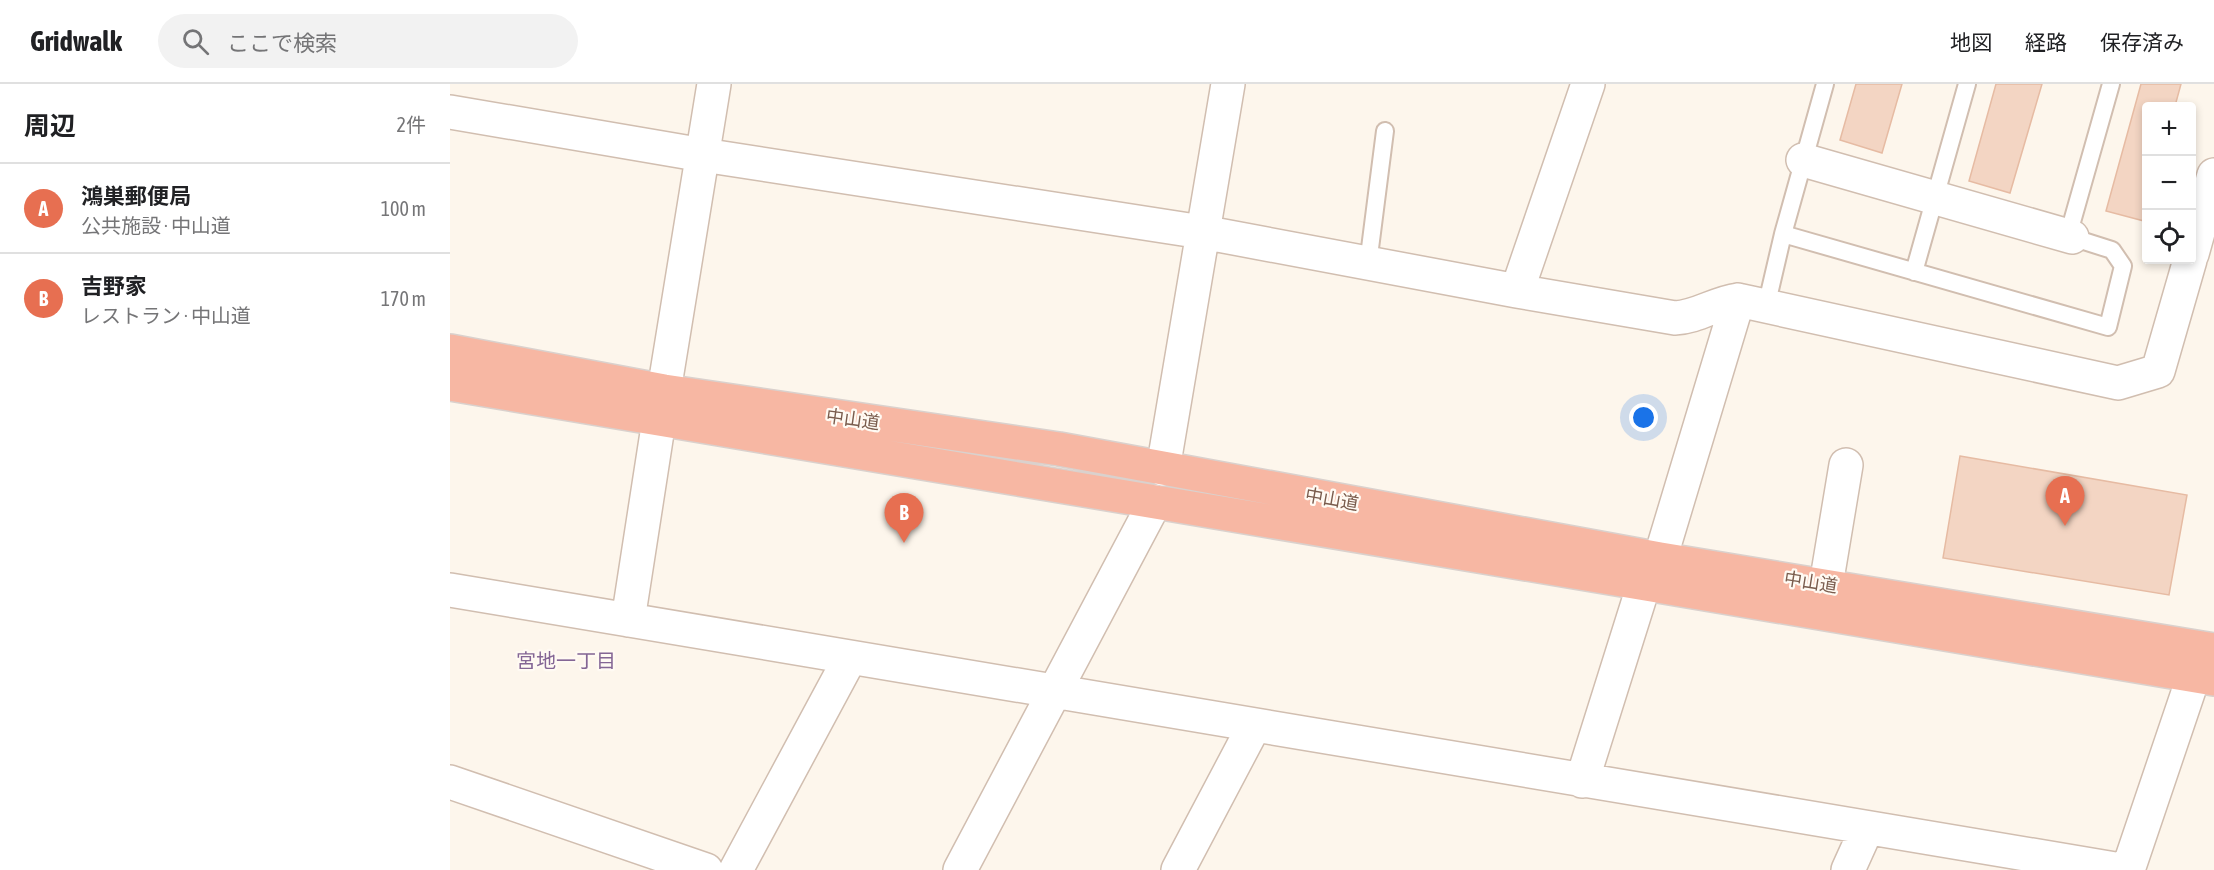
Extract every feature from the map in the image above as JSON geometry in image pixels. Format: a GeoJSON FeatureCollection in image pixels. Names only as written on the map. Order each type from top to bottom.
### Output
{"type":"FeatureCollection","features":[{"type":"Feature","properties":{"kind":"highway","name":"中山道"},"geometry":{"type":"LineString","coordinates":[[450,351],[661,406],[1155,502],[1652,571],[1826,585],[2214,650]]}},
{"type":"Feature","properties":{"kind":"highway","name":"中山道"},"geometry":{"type":"LineString","coordinates":[[450,384],[1047,447],[1652,571],[2204,677]]}},
{"type":"Feature","properties":{"kind":"street"},"geometry":{"type":"LineString","coordinates":[[628,620],[714,84]]}},
{"type":"Feature","properties":{"kind":"street"},"geometry":{"type":"LineString","coordinates":[[1163,469],[1228,84]]}},
{"type":"Feature","properties":{"kind":"street"},"geometry":{"type":"LineString","coordinates":[[1517,291],[1588,84]]}},
{"type":"Feature","properties":{"kind":"street"},"geometry":{"type":"LineString","coordinates":[[450,112],[703,155],[1202,232],[1675,318],[1691,317],[1721,302],[1752,304],[2118,383],[2158,371],[2189,264]]}},
{"type":"Feature","properties":{"kind":"street"},"geometry":{"type":"LineString","coordinates":[[1803,160],[2072,237]]}},
{"type":"Feature","properties":{"kind":"street"},"geometry":{"type":"LineString","coordinates":[[2196,240],[2214,175]]}},
{"type":"Feature","properties":{"kind":"street"},"geometry":{"type":"LineString","coordinates":[[1582,781],[1652,571],[1752,304]]}},
{"type":"Feature","properties":{"kind":"street"},"geometry":{"type":"LineString","coordinates":[[1826,585],[1845,465]]}},
{"type":"Feature","properties":{"kind":"street"},"geometry":{"type":"LineString","coordinates":[[960,870],[1155,502]]}},
{"type":"Feature","properties":{"kind":"street"},"geometry":{"type":"LineString","coordinates":[[450,590],[2121,870]]}},
{"type":"Feature","properties":{"kind":"street"},"geometry":{"type":"LineString","coordinates":[[736,870],[850,657]]}},
{"type":"Feature","properties":{"kind":"street"},"geometry":{"type":"LineString","coordinates":[[2128,870],[2204,677]]}},
{"type":"Feature","properties":{"kind":"street"},"geometry":{"type":"LineString","coordinates":[[1178,870],[1254,726]]}},
{"type":"Feature","properties":{"kind":"street"},"geometry":{"type":"LineString","coordinates":[[450,782],[706,870]]}},
{"type":"Feature","properties":{"kind":"street"},"geometry":{"type":"LineString","coordinates":[[1848,870],[1867,828]]}},
{"type":"Feature","properties":{"kind":"lane"},"geometry":{"type":"LineString","coordinates":[[1752,304],[1783,234],[1825,84]]}},
{"type":"Feature","properties":{"kind":"lane"},"geometry":{"type":"LineString","coordinates":[[1914,272],[1967,84]]}},
{"type":"Feature","properties":{"kind":"lane"},"geometry":{"type":"LineString","coordinates":[[1783,234],[2108,327],[2123,266],[2112,250],[2068,236],[2111,84]]}},
{"type":"Feature","properties":{"kind":"lane"},"geometry":{"type":"LineString","coordinates":[[1368,264],[1385,131]]}},
{"type":"Feature","properties":{"kind":"building"},"geometry":{"type":"Polygon","coordinates":[[[1856,84],[1902,84],[1882,153],[1840,140],[1856,84]]]}},
{"type":"Feature","properties":{"kind":"building"},"geometry":{"type":"Polygon","coordinates":[[[1996,84],[2042,84],[2010,193],[1969,181],[1996,84]]]}},
{"type":"Feature","properties":{"kind":"building"},"geometry":{"type":"Polygon","coordinates":[[[2141,84],[2181,84],[2176,102],[2142,102],[2142,220],[2106,211],[2141,84]]]}},
{"type":"Feature","properties":{"kind":"building"},"geometry":{"type":"Polygon","coordinates":[[[1960,456],[2187,495],[2169,595],[1943,558],[1960,456]]]}},
{"type":"Feature","properties":{"kind":"place","name":"鴻巣郵便局"},"geometry":{"type":"Point","coordinates":[2065,526]}},
{"type":"Feature","properties":{"kind":"place","name":"吉野家"},"geometry":{"type":"Point","coordinates":[904,543]}},
{"type":"Feature","properties":{"kind":"district","name":"宮地一丁目"},"geometry":{"type":"Point","coordinates":[566,660]}}]}
